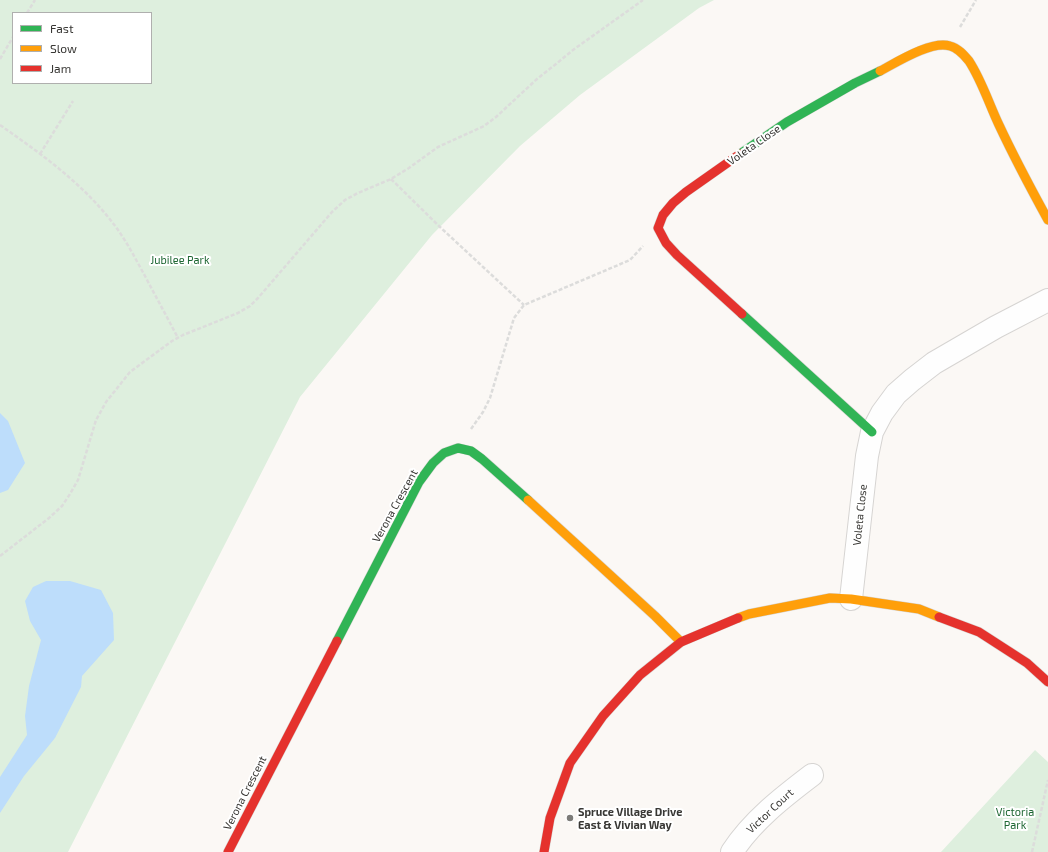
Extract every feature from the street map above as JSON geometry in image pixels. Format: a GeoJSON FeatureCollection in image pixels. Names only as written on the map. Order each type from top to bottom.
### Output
{"type":"FeatureCollection","features":[{"type":"Feature","properties":{"kind":"street","name":"Voleta Close"},"geometry":{"type":"LineString","coordinates":[[658,228],[663,215],[673,203],[787,122],[855,83],[928,47],[940,44],[950,45]]}},
{"type":"Feature","properties":{"kind":"street"},"geometry":{"type":"LineString","coordinates":[[950,45],[962,53],[970,63],[1001,129],[1048,220]]}},
{"type":"Feature","properties":{"kind":"street"},"geometry":{"type":"LineString","coordinates":[[658,228],[666,243],[677,255],[872,432]]}},
{"type":"Feature","properties":{"kind":"street","name":"Voleta Close"},"geometry":{"type":"LineString","coordinates":[[851,599],[867,456],[872,432],[882,413],[896,394],[934,362],[990,330],[1048,300]]}},
{"type":"Feature","properties":{"kind":"street"},"geometry":{"type":"LineString","coordinates":[[458,448],[471,451],[482,459],[655,616],[681,642]]}},
{"type":"Feature","properties":{"kind":"street","name":"Verona Crescent"},"geometry":{"type":"LineString","coordinates":[[228,852],[420,482],[433,463],[444,453],[458,448]]}},
{"type":"Feature","properties":{"kind":"street"},"geometry":{"type":"LineString","coordinates":[[544,852],[550,818],[570,763],[603,716],[640,675],[681,642],[749,614],[830,598],[851,599],[919,608],[979,632],[1027,663],[1048,682]]}},
{"type":"Feature","properties":{"kind":"street","name":"Victor Court"},"geometry":{"type":"LineString","coordinates":[[732,852],[761,817],[784,796],[812,775]]}},
{"type":"Feature","properties":{"kind":"path"},"geometry":{"type":"LineString","coordinates":[[28,12],[35,0]]}},
{"type":"Feature","properties":{"kind":"path"},"geometry":{"type":"LineString","coordinates":[[0,556],[62,506],[78,480],[96,420],[106,402],[130,372],[172,341],[183,335],[238,313],[250,306],[332,212],[345,200],[391,179],[410,168],[438,147],[484,126],[561,59],[643,0]]}},
{"type":"Feature","properties":{"kind":"path"},"geometry":{"type":"LineString","coordinates":[[950,45],[976,0]]}},
{"type":"Feature","properties":{"kind":"path"},"geometry":{"type":"LineString","coordinates":[[0,59],[12,39]]}},
{"type":"Feature","properties":{"kind":"path"},"geometry":{"type":"LineString","coordinates":[[40,154],[72,101]]}},
{"type":"Feature","properties":{"kind":"path"},"geometry":{"type":"LineString","coordinates":[[0,125],[40,154],[92,198],[112,222],[129,247],[178,338]]}},
{"type":"Feature","properties":{"kind":"path"},"geometry":{"type":"LineString","coordinates":[[391,179],[524,305]]}},
{"type":"Feature","properties":{"kind":"path"},"geometry":{"type":"LineString","coordinates":[[458,448],[483,412],[490,398],[514,318],[524,305],[630,260],[658,228]]}},
{"type":"Feature","properties":{"kind":"path"},"geometry":{"type":"LineString","coordinates":[[1032,852],[1048,780]]}},
{"type":"Feature","properties":{"kind":"green space","name":"Jubilee Park"},"geometry":{"type":"Polygon","coordinates":[[[0,0],[714,0],[699,8],[580,95],[520,146],[432,235],[300,397],[68,852],[0,852],[0,0]]]}},
{"type":"Feature","properties":{"kind":"green space","name":"Victoria Park"},"geometry":{"type":"Polygon","coordinates":[[[1035,750],[1048,762],[1048,852],[941,852],[1035,750]]]}},
{"type":"Feature","properties":{"kind":"water"},"geometry":{"type":"Polygon","coordinates":[[[0,413],[8,421],[25,463],[8,490],[0,493],[0,413]]]}},
{"type":"Feature","properties":{"kind":"water"},"geometry":{"type":"Polygon","coordinates":[[[46,581],[70,581],[101,590],[113,613],[114,640],[82,676],[81,687],[55,738],[24,776],[0,813],[0,777],[27,735],[25,716],[29,686],[41,640],[30,621],[25,601],[33,587],[46,581]]]}},
{"type":"Feature","properties":{"kind":"traffic: fast"},"geometry":{"type":"LineString","coordinates":[[740,154],[787,122],[855,83],[880,71]]}},
{"type":"Feature","properties":{"kind":"traffic: fast"},"geometry":{"type":"LineString","coordinates":[[742,314],[872,432]]}},
{"type":"Feature","properties":{"kind":"traffic: fast"},"geometry":{"type":"LineString","coordinates":[[337,641],[419,482],[433,463],[444,453],[458,448],[471,451],[528,500]]}},
{"type":"Feature","properties":{"kind":"traffic: slow"},"geometry":{"type":"LineString","coordinates":[[880,71],[915,53],[934,46],[950,46],[961,52],[969,61],[978,76],[995,117],[1048,220]]}},
{"type":"Feature","properties":{"kind":"traffic: slow"},"geometry":{"type":"LineString","coordinates":[[528,500],[655,616],[681,642]]}},
{"type":"Feature","properties":{"kind":"traffic: slow"},"geometry":{"type":"LineString","coordinates":[[738,618],[749,614],[830,598],[851,599],[919,609],[939,617]]}},
{"type":"Feature","properties":{"kind":"traffic: jam"},"geometry":{"type":"LineString","coordinates":[[740,154],[686,192],[673,203],[663,215],[658,228],[666,243],[677,255],[742,314]]}},
{"type":"Feature","properties":{"kind":"traffic: jam"},"geometry":{"type":"LineString","coordinates":[[939,617],[979,632],[1027,663],[1048,682]]}},
{"type":"Feature","properties":{"kind":"traffic: jam"},"geometry":{"type":"LineString","coordinates":[[544,852],[550,818],[570,763],[603,716],[640,675],[681,642],[738,618]]}},
{"type":"Feature","properties":{"kind":"traffic: jam"},"geometry":{"type":"LineString","coordinates":[[228,852],[337,641]]}},
{"type":"Feature","properties":{"kind":"place","name":"Spruce Village Drive East & Vivian Way"},"geometry":{"type":"Point","coordinates":[570,818]}}]}
